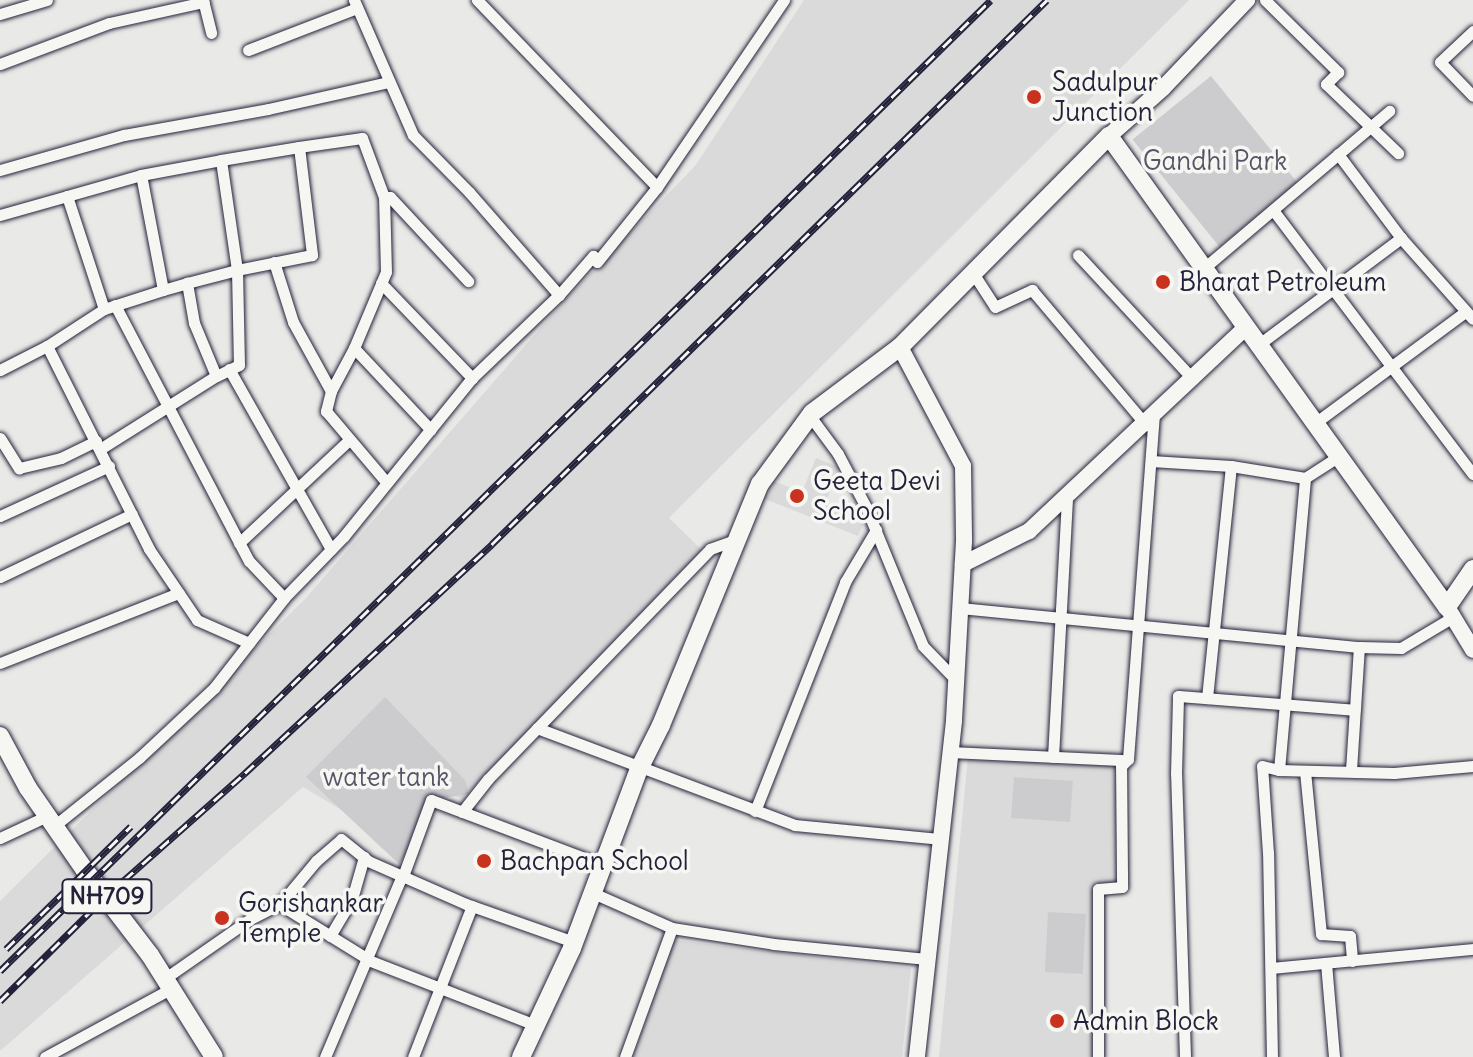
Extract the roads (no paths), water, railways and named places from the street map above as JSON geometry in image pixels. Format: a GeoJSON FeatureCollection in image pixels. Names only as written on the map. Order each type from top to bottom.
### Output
{"type":"FeatureCollection","features":[{"type":"Feature","properties":{"kind":"main road"},"geometry":{"type":"LineString","coordinates":[[521,1057],[574,942],[639,769],[760,484],[810,416],[900,347],[1109,136],[1450,612],[1473,569]]}},
{"type":"Feature","properties":{"kind":"main road","name":"NH709"},"geometry":{"type":"LineString","coordinates":[[0,736],[50,821],[167,984],[214,1057]]}},
{"type":"Feature","properties":{"kind":"street"},"geometry":{"type":"LineString","coordinates":[[0,14],[47,0]]}},
{"type":"Feature","properties":{"kind":"street"},"geometry":{"type":"LineString","coordinates":[[477,0],[657,187]]}},
{"type":"Feature","properties":{"kind":"street"},"geometry":{"type":"LineString","coordinates":[[0,838],[50,821],[140,757],[203,698],[284,598],[387,483],[472,378],[559,295],[593,256],[597,262],[657,187],[784,0]]}},
{"type":"Feature","properties":{"kind":"street"},"geometry":{"type":"LineString","coordinates":[[1109,136],[1163,88],[1247,0]]}},
{"type":"Feature","properties":{"kind":"street"},"geometry":{"type":"LineString","coordinates":[[1265,0],[1338,72],[1326,84],[1398,153]]}},
{"type":"Feature","properties":{"kind":"street"},"geometry":{"type":"LineString","coordinates":[[0,64],[109,23],[204,1],[211,33]]}},
{"type":"Feature","properties":{"kind":"street"},"geometry":{"type":"LineString","coordinates":[[248,50],[356,4],[413,135],[469,192],[559,295]]}},
{"type":"Feature","properties":{"kind":"street"},"geometry":{"type":"LineString","coordinates":[[1473,31],[1440,62],[1473,96]]}},
{"type":"Feature","properties":{"kind":"street"},"geometry":{"type":"LineString","coordinates":[[0,170],[124,135],[268,109],[389,82]]}},
{"type":"Feature","properties":{"kind":"street"},"geometry":{"type":"LineString","coordinates":[[1204,268],[1389,111]]}},
{"type":"Feature","properties":{"kind":"street"},"geometry":{"type":"LineString","coordinates":[[0,215],[141,175],[362,138],[384,197],[386,272],[354,348],[331,391],[326,411],[387,483]]}},
{"type":"Feature","properties":{"kind":"street"},"geometry":{"type":"LineString","coordinates":[[0,370],[47,346],[110,307],[237,270],[312,255],[299,147]]}},
{"type":"Feature","properties":{"kind":"street"},"geometry":{"type":"LineString","coordinates":[[1315,423],[1469,315],[1401,238],[1338,154]]}},
{"type":"Feature","properties":{"kind":"street"},"geometry":{"type":"LineString","coordinates":[[0,438],[19,468],[61,458],[98,445],[239,365],[237,270],[221,160]]}},
{"type":"Feature","properties":{"kind":"street"},"geometry":{"type":"LineString","coordinates":[[141,175],[163,290]]}},
{"type":"Feature","properties":{"kind":"street"},"geometry":{"type":"LineString","coordinates":[[67,196],[110,307],[249,561],[284,598]]}},
{"type":"Feature","properties":{"kind":"street"},"geometry":{"type":"LineString","coordinates":[[384,197],[390,197],[468,281]]}},
{"type":"Feature","properties":{"kind":"street"},"geometry":{"type":"LineString","coordinates":[[1273,210],[1473,474]]}},
{"type":"Feature","properties":{"kind":"street"},"geometry":{"type":"LineString","coordinates":[[1258,345],[1401,238]]}},
{"type":"Feature","properties":{"kind":"street"},"geometry":{"type":"LineString","coordinates":[[1078,255],[1193,379]]}},
{"type":"Feature","properties":{"kind":"street"},"geometry":{"type":"LineString","coordinates":[[274,262],[293,322],[331,391]]}},
{"type":"Feature","properties":{"kind":"street"},"geometry":{"type":"LineString","coordinates":[[973,273],[995,307],[1032,290],[1150,421],[1151,461],[1128,759],[1121,766]]}},
{"type":"Feature","properties":{"kind":"street"},"geometry":{"type":"LineString","coordinates":[[187,283],[194,323],[216,376]]}},
{"type":"Feature","properties":{"kind":"street"},"geometry":{"type":"LineString","coordinates":[[381,283],[472,378]]}},
{"type":"Feature","properties":{"kind":"street"},"geometry":{"type":"LineString","coordinates":[[963,564],[1029,531],[1150,421],[1246,327]]}},
{"type":"Feature","properties":{"kind":"street"},"geometry":{"type":"LineString","coordinates":[[47,346],[149,549],[197,620],[249,643]]}},
{"type":"Feature","properties":{"kind":"street"},"geometry":{"type":"LineString","coordinates":[[900,347],[963,466],[963,564],[956,680],[917,1057]]}},
{"type":"Feature","properties":{"kind":"street"},"geometry":{"type":"LineString","coordinates":[[354,348],[431,430]]}},
{"type":"Feature","properties":{"kind":"street"},"geometry":{"type":"LineString","coordinates":[[229,369],[331,549]]}},
{"type":"Feature","properties":{"kind":"street"},"geometry":{"type":"LineString","coordinates":[[810,416],[838,454],[876,530],[923,646],[956,680]]}},
{"type":"Feature","properties":{"kind":"street"},"geometry":{"type":"LineString","coordinates":[[239,543],[349,440]]}},
{"type":"Feature","properties":{"kind":"street"},"geometry":{"type":"LineString","coordinates":[[1151,461],[1231,466],[1305,478],[1339,456]]}},
{"type":"Feature","properties":{"kind":"street"},"geometry":{"type":"LineString","coordinates":[[0,516],[109,466]]}},
{"type":"Feature","properties":{"kind":"street"},"geometry":{"type":"LineString","coordinates":[[1207,698],[1231,466]]}},
{"type":"Feature","properties":{"kind":"street"},"geometry":{"type":"LineString","coordinates":[[1279,770],[1305,478]]}},
{"type":"Feature","properties":{"kind":"street"},"geometry":{"type":"LineString","coordinates":[[1053,757],[1067,496]]}},
{"type":"Feature","properties":{"kind":"street"},"geometry":{"type":"LineString","coordinates":[[0,577],[132,514]]}},
{"type":"Feature","properties":{"kind":"street"},"geometry":{"type":"LineString","coordinates":[[755,811],[845,582],[876,530]]}},
{"type":"Feature","properties":{"kind":"street"},"geometry":{"type":"LineString","coordinates":[[462,812],[537,728],[710,549],[737,539]]}},
{"type":"Feature","properties":{"kind":"street"},"geometry":{"type":"LineString","coordinates":[[0,663],[179,593]]}},
{"type":"Feature","properties":{"kind":"street"},"geometry":{"type":"LineString","coordinates":[[960,608],[1060,620],[1359,647],[1401,648],[1450,612],[1473,650]]}},
{"type":"Feature","properties":{"kind":"street"},"geometry":{"type":"LineString","coordinates":[[1351,770],[1359,647]]}},
{"type":"Feature","properties":{"kind":"street"},"geometry":{"type":"LineString","coordinates":[[1185,1057],[1176,774],[1178,696],[1354,710]]}},
{"type":"Feature","properties":{"kind":"street"},"geometry":{"type":"LineString","coordinates":[[537,728],[639,769],[795,825],[941,839]]}},
{"type":"Feature","properties":{"kind":"street"},"geometry":{"type":"LineString","coordinates":[[950,752],[1121,760],[1122,887],[1098,889],[1098,1057]]}},
{"type":"Feature","properties":{"kind":"street"},"geometry":{"type":"LineString","coordinates":[[1272,1057],[1262,766],[1279,770],[1394,773],[1473,766]]}},
{"type":"Feature","properties":{"kind":"street"},"geometry":{"type":"LineString","coordinates":[[1305,771],[1321,934],[1350,936],[1352,961]]}},
{"type":"Feature","properties":{"kind":"street"},"geometry":{"type":"LineString","coordinates":[[325,1057],[369,960],[431,800],[603,865]]}},
{"type":"Feature","properties":{"kind":"street"},"geometry":{"type":"LineString","coordinates":[[53,1055],[167,984],[250,919],[279,904],[316,861],[341,839],[364,857],[403,876],[472,906],[574,942]]}},
{"type":"Feature","properties":{"kind":"street"},"geometry":{"type":"LineString","coordinates":[[330,936],[352,899],[364,857]]}},
{"type":"Feature","properties":{"kind":"street"},"geometry":{"type":"LineString","coordinates":[[593,893],[672,928],[774,944],[926,959]]}},
{"type":"Feature","properties":{"kind":"street"},"geometry":{"type":"LineString","coordinates":[[279,904],[369,960],[535,1025]]}},
{"type":"Feature","properties":{"kind":"street"},"geometry":{"type":"LineString","coordinates":[[413,1057],[472,906]]}},
{"type":"Feature","properties":{"kind":"street"},"geometry":{"type":"LineString","coordinates":[[625,1057],[672,928]]}},
{"type":"Feature","properties":{"kind":"street"},"geometry":{"type":"LineString","coordinates":[[1271,968],[1473,949]]}},
{"type":"Feature","properties":{"kind":"street"},"geometry":{"type":"LineString","coordinates":[[1326,963],[1334,1057]]}},
{"type":"Feature","properties":{"kind":"railway"},"geometry":{"type":"LineString","coordinates":[[0,971],[991,0]]}},
{"type":"Feature","properties":{"kind":"railway"},"geometry":{"type":"LineString","coordinates":[[0,1001],[106,896],[245,773],[492,544],[1047,0]]}},
{"type":"Feature","properties":{"kind":"railway"},"geometry":{"type":"LineString","coordinates":[[6,949],[131,826]]}},
{"type":"Feature","properties":{"kind":"place","name":"Sadulpur Junction"},"geometry":{"type":"Point","coordinates":[1034,97]}},
{"type":"Feature","properties":{"kind":"place","name":"Bharat Petroleum"},"geometry":{"type":"Point","coordinates":[1163,282]}},
{"type":"Feature","properties":{"kind":"place","name":"Geeta Devi School"},"geometry":{"type":"Point","coordinates":[797,496]}},
{"type":"Feature","properties":{"kind":"place","name":"Bachpan School"},"geometry":{"type":"Point","coordinates":[484,861]}},
{"type":"Feature","properties":{"kind":"place","name":"Gorishankar Temple"},"geometry":{"type":"Point","coordinates":[222,918]}},
{"type":"Feature","properties":{"kind":"place","name":"Admin Block"},"geometry":{"type":"Point","coordinates":[1057,1021]}},
{"type":"Feature","properties":{"kind":"park label","name":"Gandhi Park"},"geometry":{"type":"Point","coordinates":[1215,161]}},
{"type":"Feature","properties":{"kind":"park label","name":"water tank"},"geometry":{"type":"Point","coordinates":[386,777]}}]}
